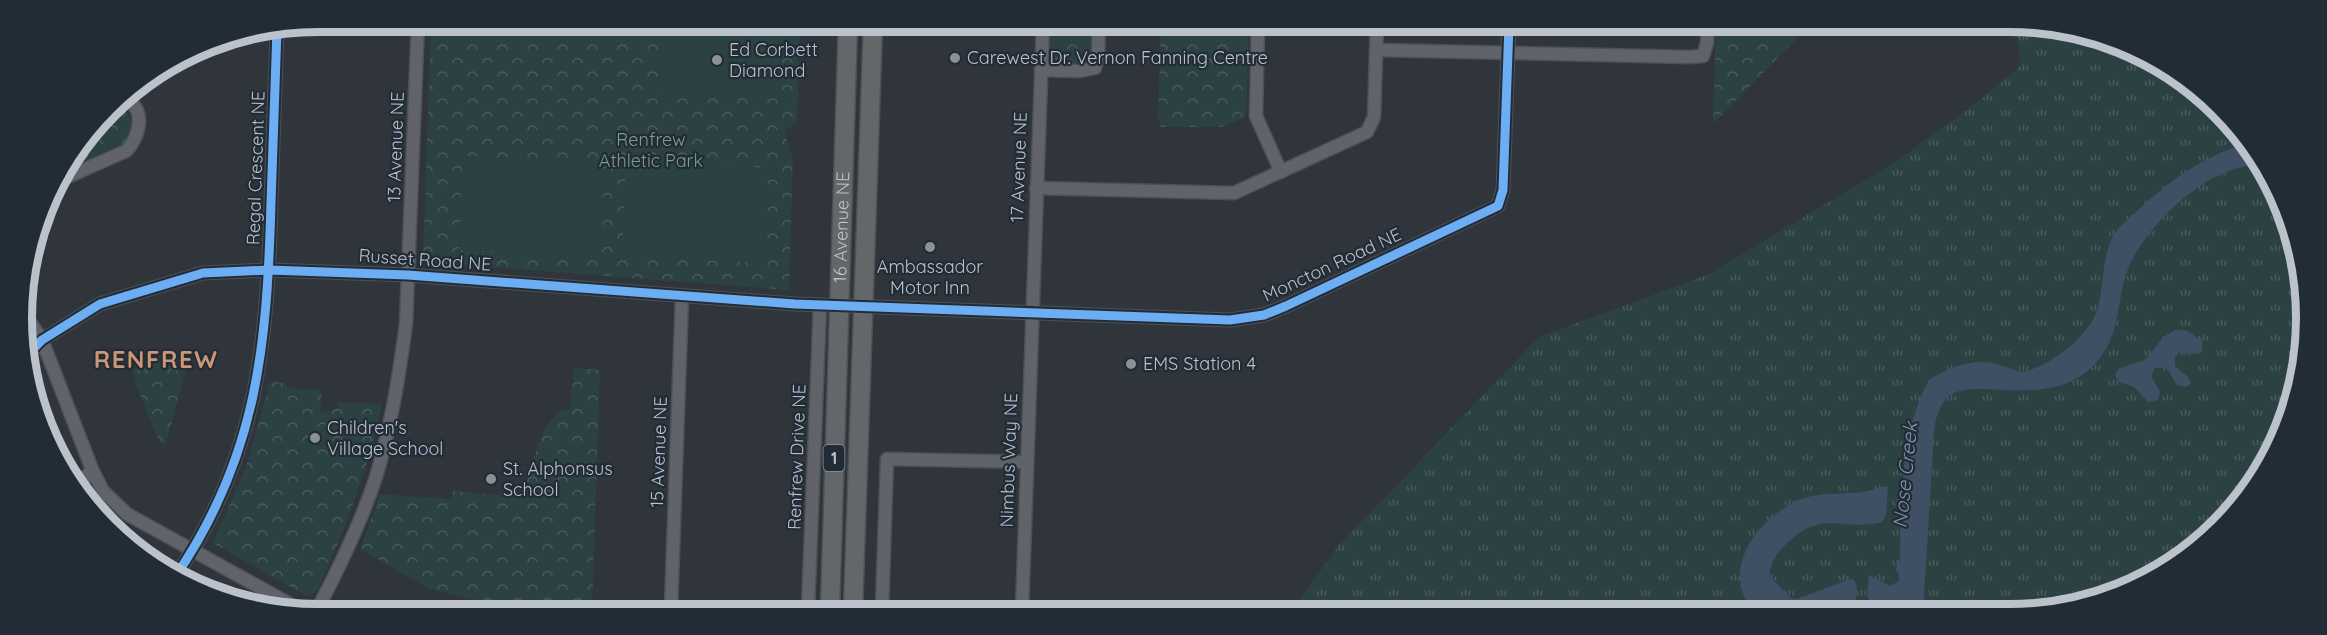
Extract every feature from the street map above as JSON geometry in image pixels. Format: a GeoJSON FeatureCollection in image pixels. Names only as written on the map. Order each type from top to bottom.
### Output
{"type":"FeatureCollection","features":[{"type":"Feature","properties":{"kind":"highway","name":"16 Avenue NE"},"geometry":{"type":"LineString","coordinates":[[830,604],[830,306],[847,32]]}},
{"type":"Feature","properties":{"kind":"highway","name":"16 Avenue NE"},"geometry":{"type":"LineString","coordinates":[[853,604],[873,32]]}},
{"type":"Feature","properties":{"kind":"street","name":"13 Avenue NE"},"geometry":{"type":"LineString","coordinates":[[320,604],[351,542],[368,501],[383,450],[400,370],[408,274],[418,32]]}},
{"type":"Feature","properties":{"kind":"street","name":"17 Avenue NE"},"geometry":{"type":"LineString","coordinates":[[1031,312],[1043,32]]}},
{"type":"Feature","properties":{"kind":"street"},"geometry":{"type":"LineString","coordinates":[[1041,70],[1079,71],[1095,68],[1099,32]]}},
{"type":"Feature","properties":{"kind":"street"},"geometry":{"type":"LineString","coordinates":[[1258,32],[1256,116],[1281,172]]}},
{"type":"Feature","properties":{"kind":"street"},"geometry":{"type":"LineString","coordinates":[[1036,188],[1225,194],[1246,189],[1366,132],[1372,125],[1377,32]]}},
{"type":"Feature","properties":{"kind":"street"},"geometry":{"type":"LineString","coordinates":[[1508,53],[1509,32]]}},
{"type":"Feature","properties":{"kind":"street"},"geometry":{"type":"LineString","coordinates":[[1376,50],[1703,56],[1708,32]]}},
{"type":"Feature","properties":{"kind":"street","name":"Regal Crescent NE"},"geometry":{"type":"LineString","coordinates":[[180,568],[193,551],[226,485],[250,415],[261,364],[269,270],[277,35]]}},
{"type":"Feature","properties":{"kind":"street","name":"Moncton Road NE"},"geometry":{"type":"LineString","coordinates":[[830,306],[1230,320],[1253,318],[1286,306],[1498,206],[1503,190],[1508,53]]}},
{"type":"Feature","properties":{"kind":"street"},"geometry":{"type":"LineString","coordinates":[[69,176],[126,151],[132,146],[140,128],[138,112],[128,103]]}},
{"type":"Feature","properties":{"kind":"street","name":"Russet Road NE"},"geometry":{"type":"LineString","coordinates":[[33,349],[42,340],[100,304],[149,287],[203,273],[269,270],[408,274],[830,306]]}},
{"type":"Feature","properties":{"kind":"street","name":"15 Avenue NE"},"geometry":{"type":"LineString","coordinates":[[671,604],[682,296]]}},
{"type":"Feature","properties":{"kind":"street","name":"Renfrew Drive NE"},"geometry":{"type":"LineString","coordinates":[[808,604],[830,306]]}},
{"type":"Feature","properties":{"kind":"street","name":"Nimbus Way NE"},"geometry":{"type":"LineString","coordinates":[[1022,604],[1031,312]]}},
{"type":"Feature","properties":{"kind":"street"},"geometry":{"type":"LineString","coordinates":[[32,326],[42,340],[92,469],[103,491],[115,504],[193,551],[285,602]]}},
{"type":"Feature","properties":{"kind":"street"},"geometry":{"type":"LineString","coordinates":[[882,604],[887,459],[1026,462]]}},
{"type":"Feature","properties":{"kind":"street"},"geometry":{"type":"LineString","coordinates":[[83,481],[92,469]]}},
{"type":"Feature","properties":{"kind":"green space","name":"Renfrew Athletic Park"},"geometry":{"type":"Polygon","coordinates":[[[431,32],[800,32],[797,123],[784,131],[793,158],[789,290],[423,262],[431,32]]]}},
{"type":"Feature","properties":{"kind":"green space","name":"Ed Corbett Diamond"},"geometry":{"type":"Polygon","coordinates":[[[669,32],[778,32],[775,87],[767,95],[656,89],[662,46],[669,32]]]}},
{"type":"Feature","properties":{"kind":"green space"},"geometry":{"type":"Polygon","coordinates":[[[1051,32],[1092,32],[1088,57],[1079,62],[1067,64],[1057,60],[1051,54],[1051,32]]]}},
{"type":"Feature","properties":{"kind":"green space"},"geometry":{"type":"Polygon","coordinates":[[[1161,32],[1249,32],[1246,117],[1221,127],[1161,127],[1158,120],[1161,32]]]}},
{"type":"Feature","properties":{"kind":"green space"},"geometry":{"type":"Polygon","coordinates":[[[1716,32],[1803,32],[1713,124],[1716,32]]]}},
{"type":"Feature","properties":{"kind":"green space"},"geometry":{"type":"Polygon","coordinates":[[[2016,32],[2028,32],[2084,41],[2119,53],[2168,80],[2198,102],[2236,143],[2266,191],[2286,243],[2293,280],[2296,318],[2293,355],[2286,392],[2274,427],[2247,476],[2225,506],[2184,544],[2152,565],[2119,582],[2084,594],[2028,603],[1297,604],[1338,546],[1539,337],[1707,275],[1894,163],[1980,100],[2021,65],[2016,32]]]}},
{"type":"Feature","properties":{"kind":"green space"},"geometry":{"type":"Polygon","coordinates":[[[121,110],[129,115],[131,120],[126,143],[75,166],[102,129],[121,110]]]}},
{"type":"Feature","properties":{"kind":"green space"},"geometry":{"type":"Polygon","coordinates":[[[463,156],[604,161],[601,255],[459,250],[463,156]]]}},
{"type":"Feature","properties":{"kind":"green space"},"geometry":{"type":"Polygon","coordinates":[[[626,162],[768,168],[764,263],[622,257],[626,162]]]}},
{"type":"Feature","properties":{"kind":"green space"},"geometry":{"type":"Polygon","coordinates":[[[179,352],[184,353],[188,362],[166,443],[163,444],[160,443],[136,385],[133,370],[148,360],[179,352]]]}},
{"type":"Feature","properties":{"kind":"green space"},"geometry":{"type":"Polygon","coordinates":[[[574,368],[600,370],[592,604],[489,604],[428,588],[360,549],[380,494],[452,499],[453,491],[521,497],[545,430],[560,410],[570,410],[574,368]]]}},
{"type":"Feature","properties":{"kind":"green space","name":"Children's Village School"},"geometry":{"type":"Polygon","coordinates":[[[270,382],[285,383],[291,389],[320,389],[322,392],[320,413],[338,408],[339,402],[382,404],[367,462],[348,518],[324,577],[311,596],[306,596],[213,543],[246,467],[270,382]]]}},
{"type":"Feature","properties":{"kind":"water","name":"Nose Creek"},"geometry":{"type":"Polygon","coordinates":[[[2239,147],[2252,166],[2242,167],[2222,174],[2201,185],[2164,216],[2149,234],[2128,269],[2113,335],[2102,355],[2083,374],[2061,385],[2038,390],[1973,389],[1956,392],[1945,400],[1937,415],[1934,432],[1923,604],[1871,604],[1867,596],[1869,575],[1890,586],[1899,581],[1896,569],[1900,559],[1902,490],[1907,444],[1919,400],[1929,380],[1952,368],[1976,362],[1993,363],[2025,372],[2047,362],[2069,347],[2087,329],[2098,307],[2105,262],[2113,236],[2160,191],[2187,171],[2239,147]]]}},
{"type":"Feature","properties":{"kind":"water"},"geometry":{"type":"Polygon","coordinates":[[[2175,330],[2186,330],[2202,341],[2202,351],[2198,354],[2179,353],[2175,357],[2175,366],[2189,378],[2190,385],[2185,387],[2177,385],[2167,368],[2155,368],[2151,376],[2160,392],[2158,400],[2148,402],[2134,387],[2119,382],[2115,376],[2118,369],[2145,360],[2163,338],[2175,330]]]}},
{"type":"Feature","properties":{"kind":"water"},"geometry":{"type":"Polygon","coordinates":[[[1888,487],[1886,514],[1882,522],[1855,525],[1833,523],[1811,527],[1786,544],[1772,563],[1771,568],[1770,577],[1791,598],[1797,599],[1850,579],[1854,580],[1857,586],[1856,604],[1749,604],[1742,591],[1740,577],[1742,563],[1746,549],[1764,525],[1787,506],[1799,500],[1819,495],[1888,487]]]}},
{"type":"Feature","properties":{"kind":"cycle path"},"geometry":{"type":"LineString","coordinates":[[33,349],[42,340],[100,304],[203,273],[269,270],[408,275],[795,304],[1230,320],[1264,315],[1498,206],[1503,190],[1509,32]]}},
{"type":"Feature","properties":{"kind":"cycle path"},"geometry":{"type":"LineString","coordinates":[[180,568],[203,532],[224,487],[241,443],[253,398],[266,304],[277,35]]}},
{"type":"Feature","properties":{"kind":"place","name":"Carewest Dr. Vernon Fanning Centre"},"geometry":{"type":"Point","coordinates":[955,58]}},
{"type":"Feature","properties":{"kind":"place","name":"Ed Corbett Diamond"},"geometry":{"type":"Point","coordinates":[717,60]}},
{"type":"Feature","properties":{"kind":"place","name":"Ambassador Motor Inn"},"geometry":{"type":"Point","coordinates":[930,247]}},
{"type":"Feature","properties":{"kind":"place","name":"EMS Station 4"},"geometry":{"type":"Point","coordinates":[1131,364]}},
{"type":"Feature","properties":{"kind":"place","name":"Children's Village School"},"geometry":{"type":"Point","coordinates":[315,438]}},
{"type":"Feature","properties":{"kind":"place","name":"St. Alphonsus School"},"geometry":{"type":"Point","coordinates":[491,479]}},
{"type":"Feature","properties":{"kind":"district","name":"RENFREW"},"geometry":{"type":"Point","coordinates":[156,360]}}]}
